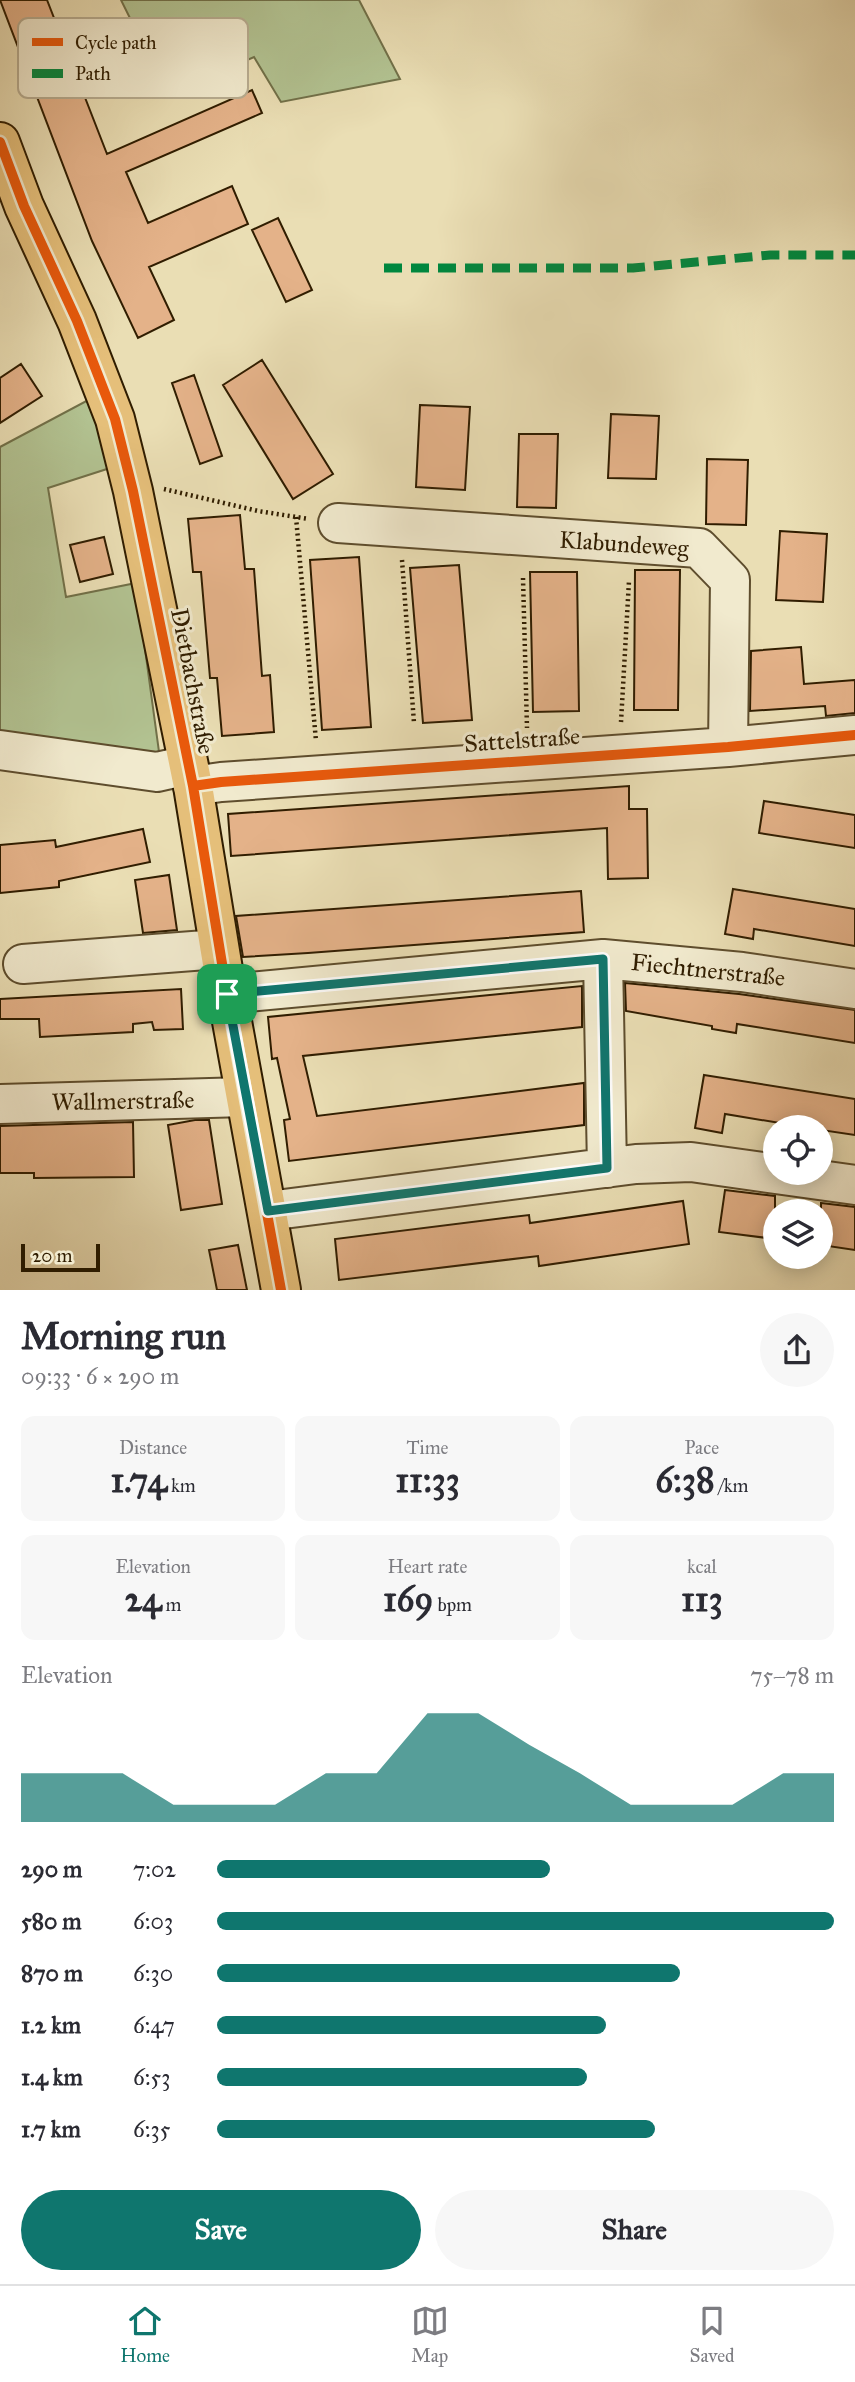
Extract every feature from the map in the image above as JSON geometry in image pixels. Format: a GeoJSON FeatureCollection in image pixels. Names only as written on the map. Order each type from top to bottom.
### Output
{"type":"FeatureCollection","features":[{"type":"Feature","properties":{"kind":"main road","name":"Dietbachstraße"},"geometry":{"type":"LineString","coordinates":[[0,142],[24,206],[77,321],[115,419],[133,491],[191,776],[219,949],[281,1290]]}},
{"type":"Feature","properties":{"kind":"street","name":"Klabundeweg"},"geometry":{"type":"LineString","coordinates":[[338,523],[699,548],[730,580],[728,747]]}},
{"type":"Feature","properties":{"kind":"street","name":"Sattelstraße"},"geometry":{"type":"LineString","coordinates":[[0,750],[191,776],[528,761],[855,735]]}},
{"type":"Feature","properties":{"kind":"street"},"geometry":{"type":"LineString","coordinates":[[23,964],[219,949]]}},
{"type":"Feature","properties":{"kind":"street"},"geometry":{"type":"LineString","coordinates":[[603,959],[607,1168]]}},
{"type":"Feature","properties":{"kind":"street","name":"Fiechtnerstraße"},"geometry":{"type":"LineString","coordinates":[[227,994],[603,959],[742,972],[855,989]]}},
{"type":"Feature","properties":{"kind":"street","name":"Wallmerstraße"},"geometry":{"type":"LineString","coordinates":[[0,1104],[245,1097]]}},
{"type":"Feature","properties":{"kind":"street"},"geometry":{"type":"LineString","coordinates":[[268,1211],[607,1168],[691,1161],[855,1185]]}},
{"type":"Feature","properties":{"kind":"path"},"geometry":{"type":"LineString","coordinates":[[133,491],[170,488],[287,516]]}},
{"type":"Feature","properties":{"kind":"path"},"geometry":{"type":"LineString","coordinates":[[296,517],[316,741]]}},
{"type":"Feature","properties":{"kind":"path"},"geometry":{"type":"LineString","coordinates":[[400,527],[414,723]]}},
{"type":"Feature","properties":{"kind":"path"},"geometry":{"type":"LineString","coordinates":[[523,578],[528,761]]}},
{"type":"Feature","properties":{"kind":"path"},"geometry":{"type":"LineString","coordinates":[[620,754],[629,581]]}},
{"type":"Feature","properties":{"kind":"green space"},"geometry":{"type":"Polygon","coordinates":[[[121,0],[359,0],[400,79],[281,102],[254,57],[248,60],[248,18],[130,18],[121,0]]]}},
{"type":"Feature","properties":{"kind":"green space"},"geometry":{"type":"Polygon","coordinates":[[[92,398],[110,468],[48,488],[66,597],[136,583],[160,759],[0,741],[0,447],[92,398]]]}},
{"type":"Feature","properties":{"kind":"building"},"geometry":{"type":"Polygon","coordinates":[[[0,0],[47,0],[54,18],[18,18],[18,47],[0,0]]]}},
{"type":"Feature","properties":{"kind":"building"},"geometry":{"type":"Polygon","coordinates":[[[252,90],[262,113],[126,172],[148,223],[232,186],[248,224],[149,267],[174,320],[138,338],[92,241],[37,98],[85,98],[107,154],[234,98],[248,98],[248,92],[252,90]]]}},
{"type":"Feature","properties":{"kind":"building"},"geometry":{"type":"Polygon","coordinates":[[[278,218],[312,290],[286,302],[252,230],[278,218]]]}},
{"type":"Feature","properties":{"kind":"building"},"geometry":{"type":"Polygon","coordinates":[[[262,360],[333,474],[293,499],[223,385],[262,360]]]}},
{"type":"Feature","properties":{"kind":"building"},"geometry":{"type":"Polygon","coordinates":[[[21,364],[42,396],[0,423],[0,378],[21,364]]]}},
{"type":"Feature","properties":{"kind":"building"},"geometry":{"type":"Polygon","coordinates":[[[194,375],[222,456],[200,464],[172,383],[194,375]]]}},
{"type":"Feature","properties":{"kind":"building"},"geometry":{"type":"Polygon","coordinates":[[[420,405],[470,407],[465,490],[416,487],[420,405]]]}},
{"type":"Feature","properties":{"kind":"building"},"geometry":{"type":"Polygon","coordinates":[[[611,414],[659,416],[656,479],[608,478],[611,414]]]}},
{"type":"Feature","properties":{"kind":"building"},"geometry":{"type":"Polygon","coordinates":[[[519,434],[558,434],[556,508],[517,507],[519,434]]]}},
{"type":"Feature","properties":{"kind":"building"},"geometry":{"type":"Polygon","coordinates":[[[707,459],[748,460],[746,525],[706,524],[707,459]]]}},
{"type":"Feature","properties":{"kind":"building"},"geometry":{"type":"Polygon","coordinates":[[[240,515],[245,569],[254,569],[262,676],[270,675],[274,732],[222,736],[217,678],[210,678],[201,572],[193,572],[188,519],[240,515]]]}},
{"type":"Feature","properties":{"kind":"building"},"geometry":{"type":"Polygon","coordinates":[[[780,531],[827,534],[823,602],[776,600],[780,531]]]}},
{"type":"Feature","properties":{"kind":"building"},"geometry":{"type":"Polygon","coordinates":[[[104,537],[113,574],[80,582],[70,545],[104,537]]]}},
{"type":"Feature","properties":{"kind":"building"},"geometry":{"type":"Polygon","coordinates":[[[359,557],[371,727],[322,730],[310,560],[359,557]]]}},
{"type":"Feature","properties":{"kind":"building"},"geometry":{"type":"Polygon","coordinates":[[[459,565],[472,720],[423,723],[410,568],[459,565]]]}},
{"type":"Feature","properties":{"kind":"building"},"geometry":{"type":"Polygon","coordinates":[[[635,570],[680,570],[678,710],[634,710],[635,570]]]}},
{"type":"Feature","properties":{"kind":"building"},"geometry":{"type":"Polygon","coordinates":[[[530,572],[577,572],[579,711],[533,712],[530,572]]]}},
{"type":"Feature","properties":{"kind":"building"},"geometry":{"type":"Polygon","coordinates":[[[801,647],[804,684],[855,680],[855,713],[826,716],[825,706],[750,711],[751,651],[801,647]]]}},
{"type":"Feature","properties":{"kind":"building"},"geometry":{"type":"Polygon","coordinates":[[[629,786],[629,809],[647,809],[648,878],[608,879],[607,828],[231,856],[228,814],[629,786]]]}},
{"type":"Feature","properties":{"kind":"building"},"geometry":{"type":"Polygon","coordinates":[[[764,801],[855,815],[855,848],[759,833],[764,801]]]}},
{"type":"Feature","properties":{"kind":"building"},"geometry":{"type":"Polygon","coordinates":[[[143,829],[150,862],[59,881],[59,887],[0,893],[0,845],[55,840],[56,847],[143,829]]]}},
{"type":"Feature","properties":{"kind":"building"},"geometry":{"type":"Polygon","coordinates":[[[169,875],[177,930],[143,933],[135,880],[169,875]]]}},
{"type":"Feature","properties":{"kind":"building"},"geometry":{"type":"Polygon","coordinates":[[[733,889],[855,909],[855,946],[754,929],[753,939],[725,934],[733,889]]]}},
{"type":"Feature","properties":{"kind":"building"},"geometry":{"type":"Polygon","coordinates":[[[581,891],[584,932],[308,953],[243,957],[236,916],[581,891]]]}},
{"type":"Feature","properties":{"kind":"building"},"geometry":{"type":"Polygon","coordinates":[[[625,983],[739,994],[855,1010],[855,1043],[737,1024],[736,1033],[712,1029],[712,1026],[626,1011],[625,983]]]}},
{"type":"Feature","properties":{"kind":"building"},"geometry":{"type":"Polygon","coordinates":[[[582,986],[582,1027],[303,1056],[317,1116],[584,1083],[584,1125],[289,1161],[284,1120],[290,1119],[277,1058],[272,1059],[268,1017],[582,986]]]}},
{"type":"Feature","properties":{"kind":"building"},"geometry":{"type":"Polygon","coordinates":[[[181,989],[183,1029],[154,1030],[152,1022],[133,1024],[133,1032],[40,1037],[39,1019],[0,1019],[0,999],[181,989]]]}},
{"type":"Feature","properties":{"kind":"building"},"geometry":{"type":"Polygon","coordinates":[[[704,1075],[855,1099],[855,1135],[833,1132],[833,1115],[763,1115],[763,1120],[725,1114],[722,1133],[695,1128],[704,1075]]]}},
{"type":"Feature","properties":{"kind":"building"},"geometry":{"type":"Polygon","coordinates":[[[209,1120],[222,1204],[181,1210],[168,1125],[209,1120]]]}},
{"type":"Feature","properties":{"kind":"building"},"geometry":{"type":"Polygon","coordinates":[[[133,1122],[134,1177],[34,1178],[34,1173],[0,1173],[0,1126],[133,1122]]]}},
{"type":"Feature","properties":{"kind":"building"},"geometry":{"type":"Polygon","coordinates":[[[725,1190],[775,1196],[775,1199],[763,1199],[763,1238],[719,1232],[725,1190]]]}},
{"type":"Feature","properties":{"kind":"building"},"geometry":{"type":"Polygon","coordinates":[[[683,1201],[689,1244],[539,1266],[538,1256],[339,1280],[335,1239],[529,1215],[530,1223],[683,1201]]]}},
{"type":"Feature","properties":{"kind":"building"},"geometry":{"type":"Polygon","coordinates":[[[833,1204],[855,1207],[855,1250],[833,1247],[833,1204]]]}},
{"type":"Feature","properties":{"kind":"building"},"geometry":{"type":"Polygon","coordinates":[[[238,1245],[247,1290],[217,1290],[209,1250],[238,1245]]]}},
{"type":"Feature","properties":{"kind":"marked path"},"geometry":{"type":"LineString","coordinates":[[384,268],[633,268],[770,255],[855,255]]}},
{"type":"Feature","properties":{"kind":"cycle path"},"geometry":{"type":"LineString","coordinates":[[0,142],[24,206],[77,321],[115,419],[133,491],[193,786],[227,994],[281,1290]]}},
{"type":"Feature","properties":{"kind":"cycle path"},"geometry":{"type":"LineString","coordinates":[[193,786],[728,747],[855,735]]}},
{"type":"Feature","properties":{"kind":"route"},"geometry":{"type":"LineString","coordinates":[[603,959],[607,1168],[268,1211],[227,994],[252,989],[603,959]]}}]}
